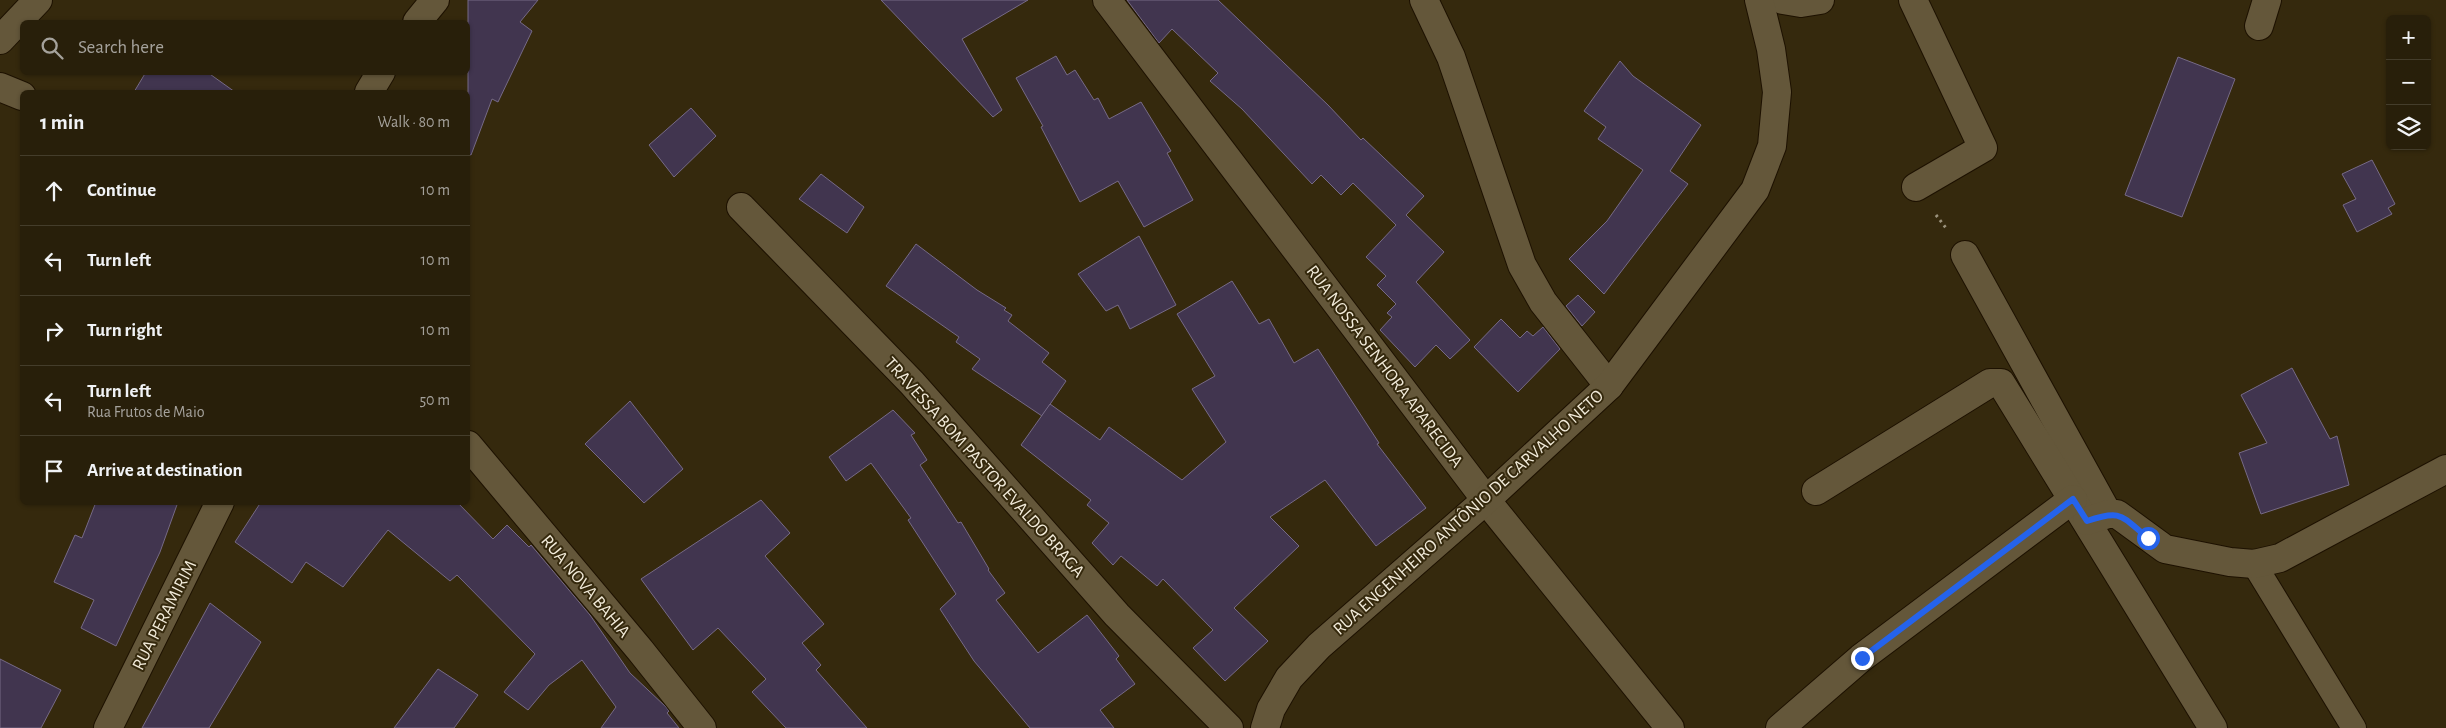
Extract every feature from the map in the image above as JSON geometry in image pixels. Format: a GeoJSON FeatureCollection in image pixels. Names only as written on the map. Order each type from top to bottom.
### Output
{"type":"FeatureCollection","features":[{"type":"Feature","properties":{"kind":"street"},"geometry":{"type":"LineString","coordinates":[[0,40],[38,0]]}},
{"type":"Feature","properties":{"kind":"street"},"geometry":{"type":"LineString","coordinates":[[419,20],[435,0]]}},
{"type":"Feature","properties":{"kind":"street","name":"RUA NOSSA SENHORA APARECIDA"},"geometry":{"type":"LineString","coordinates":[[1107,0],[1486,500],[1670,728]]}},
{"type":"Feature","properties":{"kind":"street"},"geometry":{"type":"LineString","coordinates":[[1424,0],[1451,57],[1522,265],[1543,302],[1609,386]]}},
{"type":"Feature","properties":{"kind":"street","name":"RUA ENGENHEIRO ANTÔNIO DE CARVALHO NETO"},"geometry":{"type":"LineString","coordinates":[[1264,728],[1271,709],[1289,678],[1319,646],[1486,500],[1609,386],[1755,190],[1772,146],[1777,92],[1771,49],[1759,0]]}},
{"type":"Feature","properties":{"kind":"street"},"geometry":{"type":"LineString","coordinates":[[1783,0],[1800,3],[1820,0]]}},
{"type":"Feature","properties":{"kind":"street"},"geometry":{"type":"LineString","coordinates":[[1913,0],[1983,148],[1916,187]]}},
{"type":"Feature","properties":{"kind":"street"},"geometry":{"type":"LineString","coordinates":[[2259,26],[2267,0]]}},
{"type":"Feature","properties":{"kind":"street"},"geometry":{"type":"LineString","coordinates":[[370,90],[379,75]]}},
{"type":"Feature","properties":{"kind":"street"},"geometry":{"type":"LineString","coordinates":[[0,86],[20,95]]}},
{"type":"Feature","properties":{"kind":"street","name":"TRAVESSA BOM PASTOR EVALDO BRAGA"},"geometry":{"type":"LineString","coordinates":[[741,208],[912,383],[1117,615],[1229,728]]}},
{"type":"Feature","properties":{"kind":"street"},"geometry":{"type":"LineString","coordinates":[[1965,255],[2089,511],[2213,728]]}},
{"type":"Feature","properties":{"kind":"street"},"geometry":{"type":"LineString","coordinates":[[1816,491],[1990,383],[1995,382],[2004,386],[2089,511]]}},
{"type":"Feature","properties":{"kind":"street","name":"RUA NOVA BAHIA"},"geometry":{"type":"LineString","coordinates":[[470,447],[640,650],[702,728]]}},
{"type":"Feature","properties":{"kind":"street"},"geometry":{"type":"LineString","coordinates":[[1780,728],[1862,658],[2089,511],[2117,514],[2165,549],[2230,562],[2254,564],[2280,558],[2446,469]]}},
{"type":"Feature","properties":{"kind":"street","name":"RUA PERAMIRIM"},"geometry":{"type":"LineString","coordinates":[[108,728],[219,505]]}},
{"type":"Feature","properties":{"kind":"lane"},"geometry":{"type":"LineString","coordinates":[[2254,564],[2354,728]]}},
{"type":"Feature","properties":{"kind":"path"},"geometry":{"type":"LineString","coordinates":[[1916,187],[1965,255]]}},
{"type":"Feature","properties":{"kind":"building"},"geometry":{"type":"Polygon","coordinates":[[[468,0],[538,0],[520,22],[532,31],[498,102],[492,99],[471,155],[470,90],[468,90],[468,75],[470,75],[470,20],[468,20],[468,0]]]}},
{"type":"Feature","properties":{"kind":"building"},"geometry":{"type":"Polygon","coordinates":[[[881,0],[1028,0],[962,39],[1002,110],[993,117],[881,0]]]}},
{"type":"Feature","properties":{"kind":"building"},"geometry":{"type":"Polygon","coordinates":[[[1127,0],[1218,0],[1328,105],[1361,140],[1363,138],[1424,196],[1406,215],[1444,252],[1416,282],[1470,340],[1450,359],[1436,345],[1415,367],[1380,330],[1392,317],[1387,313],[1396,304],[1377,285],[1386,276],[1366,257],[1396,225],[1353,183],[1341,195],[1321,175],[1312,184],[1242,109],[1210,81],[1218,73],[1172,29],[1159,43],[1127,0]]]}},
{"type":"Feature","properties":{"kind":"building"},"geometry":{"type":"Polygon","coordinates":[[[1056,56],[1067,75],[1075,70],[1094,100],[1098,98],[1109,119],[1141,102],[1171,151],[1167,153],[1193,200],[1144,227],[1118,181],[1080,202],[1041,127],[1043,126],[1016,78],[1056,56]]]}},
{"type":"Feature","properties":{"kind":"building"},"geometry":{"type":"Polygon","coordinates":[[[2178,57],[2235,79],[2182,217],[2125,195],[2178,57]]]}},
{"type":"Feature","properties":{"kind":"building"},"geometry":{"type":"Polygon","coordinates":[[[1620,61],[1633,76],[1701,125],[1670,171],[1688,184],[1604,294],[1569,259],[1607,221],[1643,170],[1598,139],[1606,127],[1584,111],[1620,61]]]}},
{"type":"Feature","properties":{"kind":"building"},"geometry":{"type":"Polygon","coordinates":[[[144,75],[211,75],[232,90],[135,90],[144,75]]]}},
{"type":"Feature","properties":{"kind":"building"},"geometry":{"type":"Polygon","coordinates":[[[691,108],[716,136],[674,177],[649,145],[691,108]]]}},
{"type":"Feature","properties":{"kind":"building"},"geometry":{"type":"Polygon","coordinates":[[[2372,160],[2395,204],[2388,208],[2392,214],[2357,232],[2343,205],[2356,199],[2342,174],[2372,160]]]}},
{"type":"Feature","properties":{"kind":"building"},"geometry":{"type":"Polygon","coordinates":[[[821,174],[864,207],[847,233],[799,199],[821,174]]]}},
{"type":"Feature","properties":{"kind":"building"},"geometry":{"type":"Polygon","coordinates":[[[1139,236],[1176,305],[1130,329],[1118,305],[1106,311],[1078,274],[1139,236]]]}},
{"type":"Feature","properties":{"kind":"building"},"geometry":{"type":"Polygon","coordinates":[[[916,244],[977,290],[1006,308],[1004,310],[1012,315],[1008,321],[1049,353],[1042,362],[1066,381],[1042,416],[972,369],[980,359],[956,342],[959,337],[886,286],[916,244]]]}},
{"type":"Feature","properties":{"kind":"building"},"geometry":{"type":"Polygon","coordinates":[[[1232,281],[1259,324],[1269,319],[1294,363],[1318,349],[1379,443],[1377,444],[1426,508],[1376,546],[1325,480],[1270,517],[1299,546],[1234,608],[1268,641],[1225,681],[1193,648],[1213,630],[1163,579],[1157,586],[1121,556],[1113,565],[1092,543],[1109,523],[1087,505],[1091,500],[1021,445],[1050,404],[1100,440],[1109,427],[1182,480],[1226,442],[1192,389],[1215,376],[1177,314],[1232,281]]]}},
{"type":"Feature","properties":{"kind":"building"},"geometry":{"type":"Polygon","coordinates":[[[1578,295],[1595,312],[1582,326],[1566,306],[1578,295]]]}},
{"type":"Feature","properties":{"kind":"building"},"geometry":{"type":"Polygon","coordinates":[[[1501,319],[1520,338],[1527,331],[1533,336],[1543,327],[1560,349],[1518,392],[1474,347],[1501,319]]]}},
{"type":"Feature","properties":{"kind":"building"},"geometry":{"type":"Polygon","coordinates":[[[2292,368],[2330,439],[2337,436],[2349,485],[2261,514],[2239,453],[2267,443],[2241,395],[2292,368]]]}},
{"type":"Feature","properties":{"kind":"building"},"geometry":{"type":"Polygon","coordinates":[[[630,401],[683,469],[644,503],[585,444],[630,401]]]}},
{"type":"Feature","properties":{"kind":"building"},"geometry":{"type":"Polygon","coordinates":[[[893,410],[915,433],[911,435],[927,460],[920,465],[958,523],[961,522],[988,570],[1005,593],[996,600],[1038,653],[1087,615],[1119,656],[1116,659],[1135,684],[1100,710],[1114,728],[1030,728],[974,661],[940,609],[956,594],[908,520],[911,518],[871,463],[846,481],[829,457],[893,410]]]}},
{"type":"Feature","properties":{"kind":"building"},"geometry":{"type":"Polygon","coordinates":[[[761,500],[790,533],[765,556],[824,624],[802,643],[821,665],[816,670],[867,728],[786,728],[752,692],[766,679],[718,628],[693,650],[641,579],[761,500]]]}},
{"type":"Feature","properties":{"kind":"building"},"geometry":{"type":"Polygon","coordinates":[[[95,505],[177,505],[160,552],[116,646],[81,628],[94,600],[54,582],[75,535],[82,538],[95,505]]]}},
{"type":"Feature","properties":{"kind":"building"},"geometry":{"type":"Polygon","coordinates":[[[259,505],[460,505],[493,539],[507,525],[529,547],[531,545],[590,615],[630,673],[666,707],[669,711],[667,713],[679,728],[601,728],[616,707],[582,660],[549,685],[528,710],[504,692],[535,654],[457,575],[450,581],[388,530],[343,587],[306,562],[292,583],[235,542],[259,505]]]}},
{"type":"Feature","properties":{"kind":"building"},"geometry":{"type":"Polygon","coordinates":[[[210,603],[261,642],[209,728],[142,728],[210,603]]]}},
{"type":"Feature","properties":{"kind":"building"},"geometry":{"type":"Polygon","coordinates":[[[0,659],[61,690],[41,728],[0,728],[0,659]]]}},
{"type":"Feature","properties":{"kind":"building"},"geometry":{"type":"Polygon","coordinates":[[[438,669],[478,695],[454,728],[394,728],[438,669]]]}},
{"type":"Feature","properties":{"kind":"route"},"geometry":{"type":"LineString","coordinates":[[1862,658],[2073,499],[2087,521],[2108,514],[2117,514],[2148,538]]}}]}
